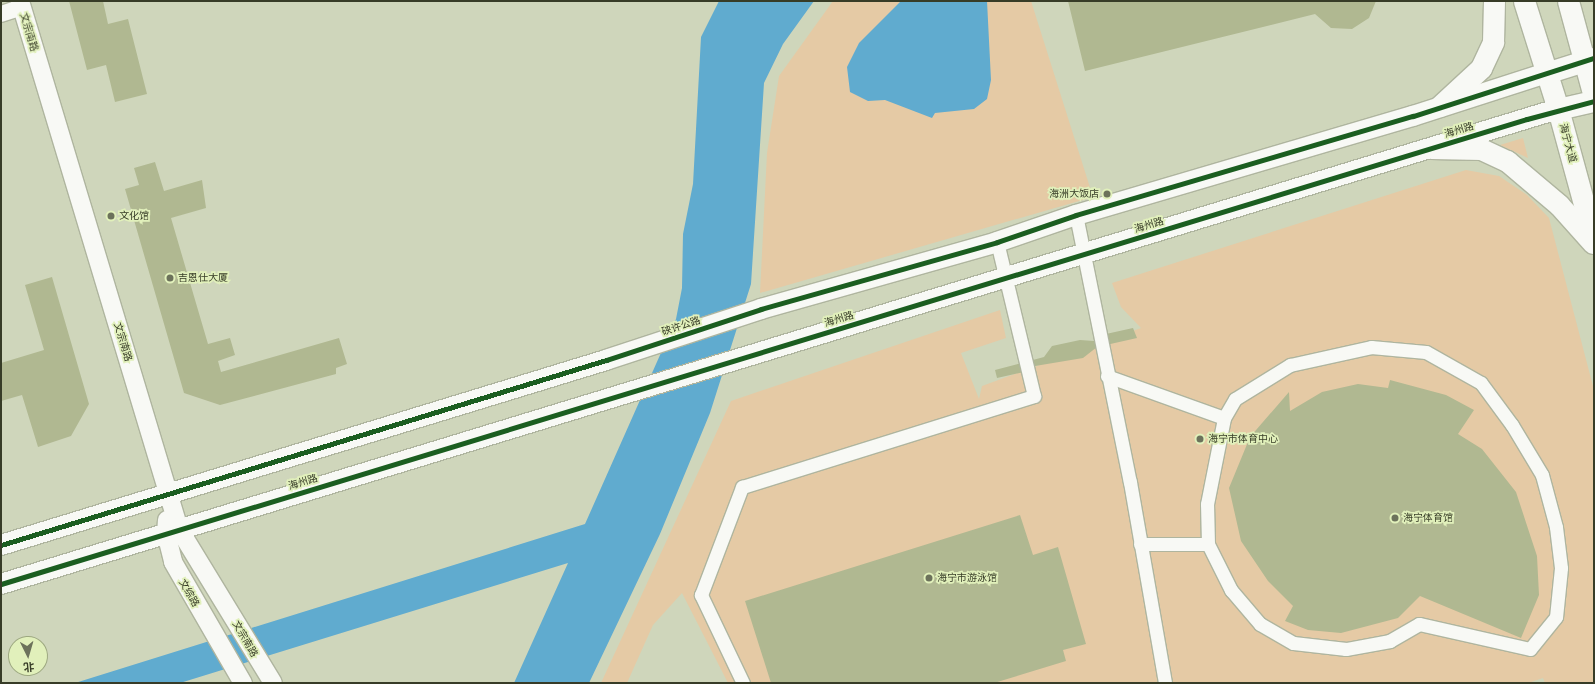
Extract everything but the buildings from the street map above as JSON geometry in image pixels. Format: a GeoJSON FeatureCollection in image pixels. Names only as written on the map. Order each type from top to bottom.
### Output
{"type":"FeatureCollection","features":[{"type":"Feature","properties":{"kind":"highway"},"geometry":{"type":"LineString","coordinates":[[1440,106],[1481,68],[1493,42],[1494,1]]}},
{"type":"Feature","properties":{"kind":"highway","name":"海宁大道"},"geometry":{"type":"LineString","coordinates":[[1524,1],[1558,109],[1594,241]]}},
{"type":"Feature","properties":{"kind":"highway"},"geometry":{"type":"LineString","coordinates":[[1568,1],[1589,60],[1594,97]]}},
{"type":"Feature","properties":{"kind":"highway"},"geometry":{"type":"LineString","coordinates":[[1546,73],[1589,60]]}},
{"type":"Feature","properties":{"kind":"highway"},"geometry":{"type":"LineString","coordinates":[[1558,109],[1594,101]]}},
{"type":"Feature","properties":{"kind":"highway"},"geometry":{"type":"LineString","coordinates":[[1431,148],[1481,149],[1507,161],[1559,205],[1594,245]]}},
{"type":"Feature","properties":{"kind":"main road","name":"文宗南路"},"geometry":{"type":"LineString","coordinates":[[21,4],[170,494]]}},
{"type":"Feature","properties":{"kind":"main road"},"geometry":{"type":"LineString","coordinates":[[997,242],[1076,215],[1546,73]]}},
{"type":"Feature","properties":{"kind":"main road","name":"海州路"},"geometry":{"type":"LineString","coordinates":[[1,584],[1558,109]]}},
{"type":"Feature","properties":{"kind":"main road","name":"硖许公路"},"geometry":{"type":"LineString","coordinates":[[170,494],[606,360],[761,309],[997,242]]}},
{"type":"Feature","properties":{"kind":"main road"},"geometry":{"type":"LineString","coordinates":[[1,545],[170,494]]}},
{"type":"Feature","properties":{"kind":"main road","name":"文综路"},"geometry":{"type":"LineString","coordinates":[[170,494],[173,562],[183,583],[243,683]]}},
{"type":"Feature","properties":{"kind":"main road","name":"文宗南路"},"geometry":{"type":"LineString","coordinates":[[172,531],[240,628],[261,667],[273,683]]}},
{"type":"Feature","properties":{"kind":"street"},"geometry":{"type":"LineString","coordinates":[[1,14],[21,4]]}},
{"type":"Feature","properties":{"kind":"street"},"geometry":{"type":"LineString","coordinates":[[1076,215],[1140,544],[1165,683]]}},
{"type":"Feature","properties":{"kind":"street"},"geometry":{"type":"LineString","coordinates":[[743,683],[701,595],[742,487],[1034,396],[997,242]]}},
{"type":"Feature","properties":{"kind":"street"},"geometry":{"type":"LineString","coordinates":[[1371,347],[1426,352],[1481,383],[1512,425],[1542,475],[1556,527],[1561,568],[1556,617],[1530,649],[1419,624],[1390,641],[1346,649],[1293,643],[1260,624],[1231,590],[1208,544],[1207,504],[1224,418],[1235,399],[1290,365],[1371,347]]}},
{"type":"Feature","properties":{"kind":"street"},"geometry":{"type":"LineString","coordinates":[[1107,376],[1224,418]]}},
{"type":"Feature","properties":{"kind":"street"},"geometry":{"type":"LineString","coordinates":[[1140,544],[1208,544]]}},
{"type":"Feature","properties":{"kind":"shaded area"},"geometry":{"type":"Polygon","coordinates":[[[833,1],[1031,1],[1093,197],[760,293],[767,153],[779,76],[833,1]]]}},
{"type":"Feature","properties":{"kind":"shaded area"},"geometry":{"type":"Polygon","coordinates":[[[1523,138],[1528,158],[1500,145],[1523,138]]]}},
{"type":"Feature","properties":{"kind":"shaded area","name":"海宁市体育中心"},"geometry":{"type":"Polygon","coordinates":[[[1466,170],[1499,176],[1527,195],[1549,218],[1594,390],[1594,683],[1545,683],[1543,678],[1528,683],[728,683],[682,593],[653,625],[627,683],[601,683],[731,401],[1000,310],[1006,338],[961,353],[979,399],[982,386],[1141,328],[1121,307],[1112,283],[1466,170]]]}},
{"type":"Feature","properties":{"kind":"water"},"geometry":{"type":"Polygon","coordinates":[[[719,1],[814,1],[783,44],[764,83],[751,284],[710,413],[660,534],[589,683],[514,683],[568,563],[180,683],[75,683],[585,524],[676,319],[682,288],[683,234],[693,184],[701,37],[719,1]]]}},
{"type":"Feature","properties":{"kind":"water"},"geometry":{"type":"Polygon","coordinates":[[[901,1],[987,1],[991,80],[987,99],[974,109],[935,113],[932,118],[885,100],[868,101],[850,92],[847,67],[859,43],[901,1]]]}},
{"type":"Feature","properties":{"kind":"cycle path"},"geometry":{"type":"LineString","coordinates":[[1,545],[606,360],[761,309],[997,242],[1076,215],[1413,116],[1594,58]]}},
{"type":"Feature","properties":{"kind":"cycle path"},"geometry":{"type":"LineString","coordinates":[[1,584],[1527,119],[1594,101]]}},
{"type":"Feature","properties":{"kind":"place","name":"海洲大饭店"},"geometry":{"type":"Point","coordinates":[1107,194]}},
{"type":"Feature","properties":{"kind":"place","name":"文化馆"},"geometry":{"type":"Point","coordinates":[111,216]}},
{"type":"Feature","properties":{"kind":"place","name":"吉恩仕大厦"},"geometry":{"type":"Point","coordinates":[170,278]}},
{"type":"Feature","properties":{"kind":"place","name":"海宁市体育中心"},"geometry":{"type":"Point","coordinates":[1200,439]}},
{"type":"Feature","properties":{"kind":"place","name":"海宁体育馆"},"geometry":{"type":"Point","coordinates":[1395,518]}},
{"type":"Feature","properties":{"kind":"place","name":"海宁市游泳馆"},"geometry":{"type":"Point","coordinates":[929,578]}}]}
